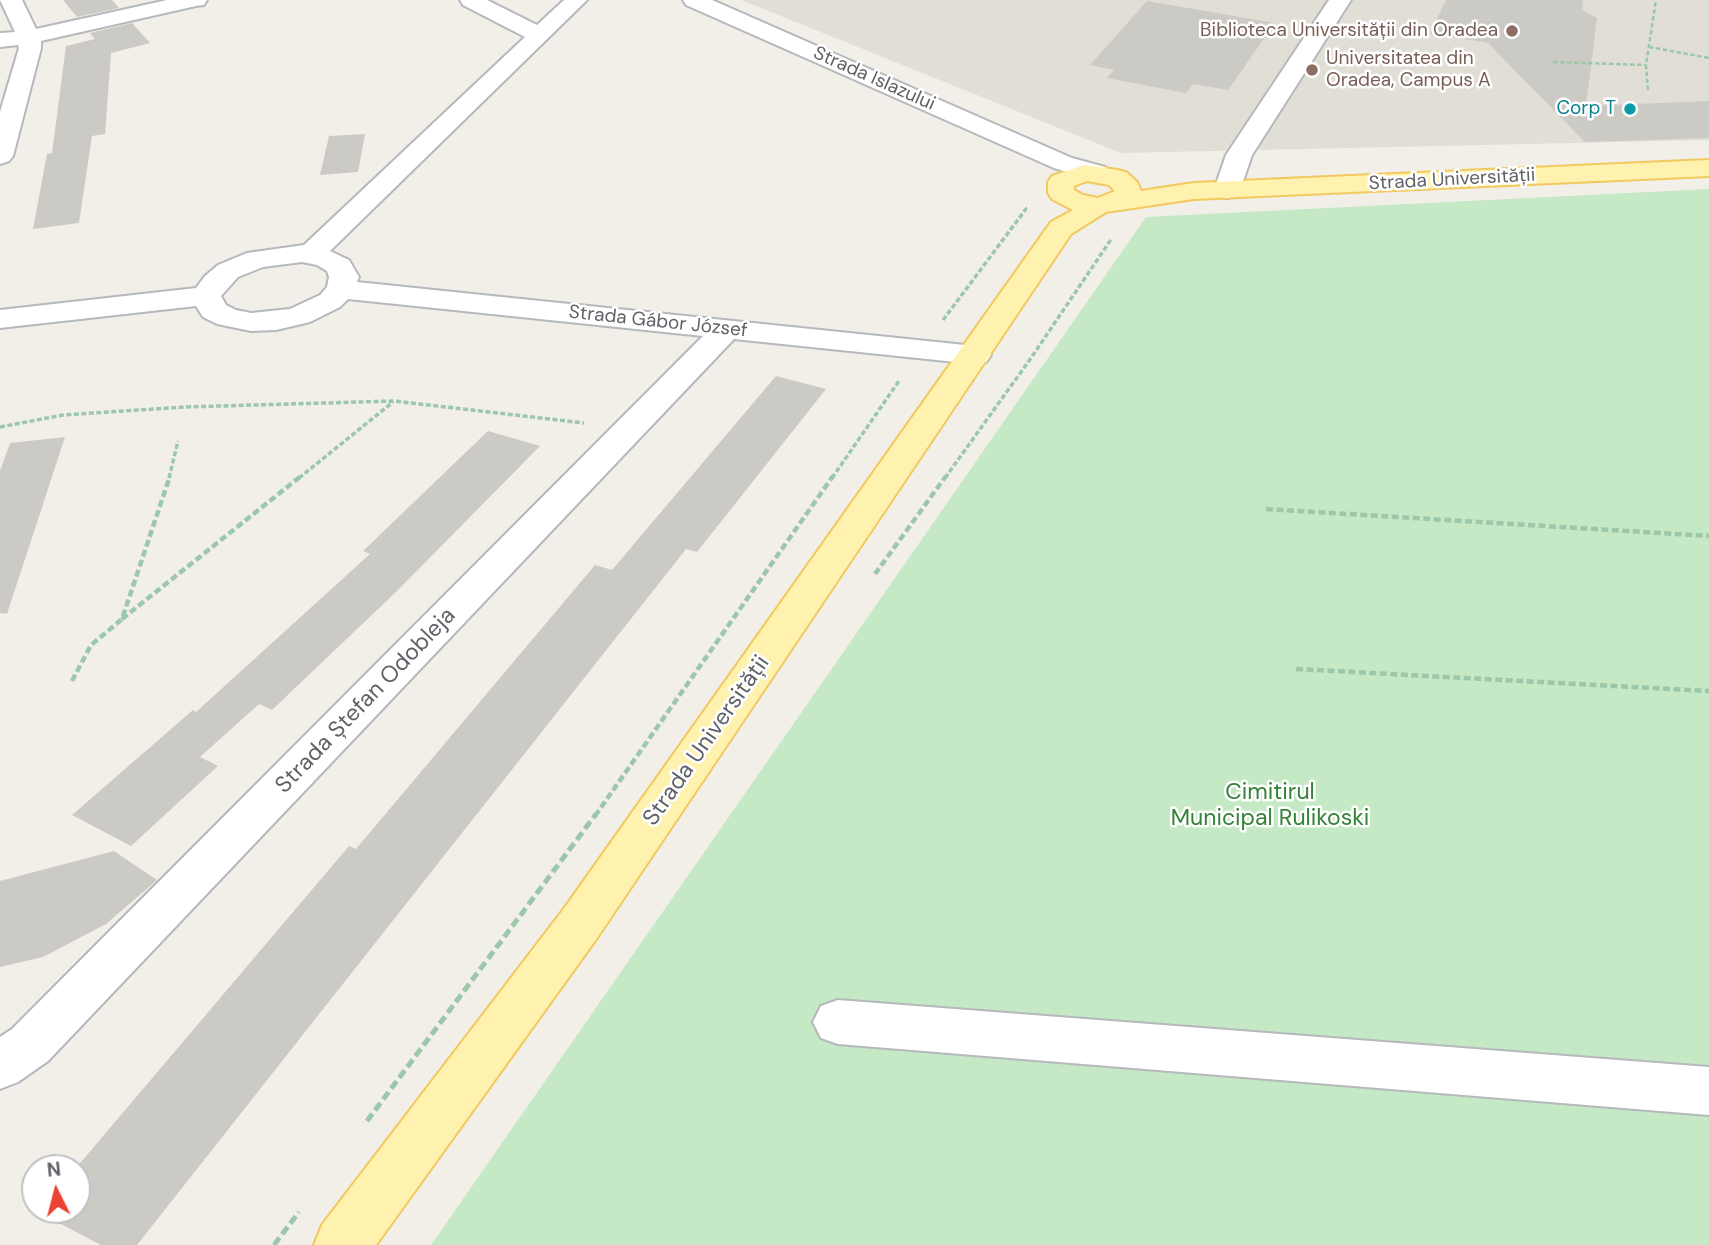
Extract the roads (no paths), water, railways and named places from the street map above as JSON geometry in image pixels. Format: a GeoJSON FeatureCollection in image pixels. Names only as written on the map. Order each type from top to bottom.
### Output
{"type":"FeatureCollection","features":[{"type":"Feature","properties":{"kind":"main road","name":"Strada Universității"},"geometry":{"type":"LineString","coordinates":[[342,1245],[580,924],[975,355],[1059,191],[1227,190],[1709,168]]}},
{"type":"Feature","properties":{"kind":"main road"},"geometry":{"type":"LineString","coordinates":[[1059,191],[1075,175],[1107,190]]}},
{"type":"Feature","properties":{"kind":"street"},"geometry":{"type":"LineString","coordinates":[[0,155],[30,48],[29,37],[11,0]]}},
{"type":"Feature","properties":{"kind":"street"},"geometry":{"type":"LineString","coordinates":[[0,40],[29,37],[196,0]]}},
{"type":"Feature","properties":{"kind":"street"},"geometry":{"type":"LineString","coordinates":[[471,0],[540,35]]}},
{"type":"Feature","properties":{"kind":"street"},"geometry":{"type":"LineString","coordinates":[[310,255],[576,0]]}},
{"type":"Feature","properties":{"kind":"street","name":"Strada Islazului"},"geometry":{"type":"LineString","coordinates":[[694,0],[1059,191]]}},
{"type":"Feature","properties":{"kind":"street"},"geometry":{"type":"LineString","coordinates":[[1227,190],[1239,155],[1340,0]]}},
{"type":"Feature","properties":{"kind":"street"},"geometry":{"type":"LineString","coordinates":[[279,254],[327,258],[340,267],[344,277],[341,289],[320,307],[276,321],[251,322],[228,318],[214,311],[206,296],[215,282],[228,271],[257,259],[279,254]]}},
{"type":"Feature","properties":{"kind":"street","name":"Strada Gábor József"},"geometry":{"type":"LineString","coordinates":[[341,289],[975,355]]}},
{"type":"Feature","properties":{"kind":"street"},"geometry":{"type":"LineString","coordinates":[[0,318],[206,296]]}},
{"type":"Feature","properties":{"kind":"street","name":"Strada Ștefan Odobleja"},"geometry":{"type":"LineString","coordinates":[[0,1066],[30,1045],[727,330]]}},
{"type":"Feature","properties":{"kind":"street"},"geometry":{"type":"LineString","coordinates":[[838,1022],[1709,1091]]}},
{"type":"Feature","properties":{"kind":"place","name":"Biblioteca Universității din Oradea"},"geometry":{"type":"Point","coordinates":[1512,31]}},
{"type":"Feature","properties":{"kind":"place","name":"Universitatea din Oradea, Campus A"},"geometry":{"type":"Point","coordinates":[1312,70]}},
{"type":"Feature","properties":{"kind":"place","name":"Corp T"},"geometry":{"type":"Point","coordinates":[1630,109]}},
{"type":"Feature","properties":{"kind":"park label","name":"Cimitirul Municipal Rulikoski"},"geometry":{"type":"Point","coordinates":[1270,806]}}]}
